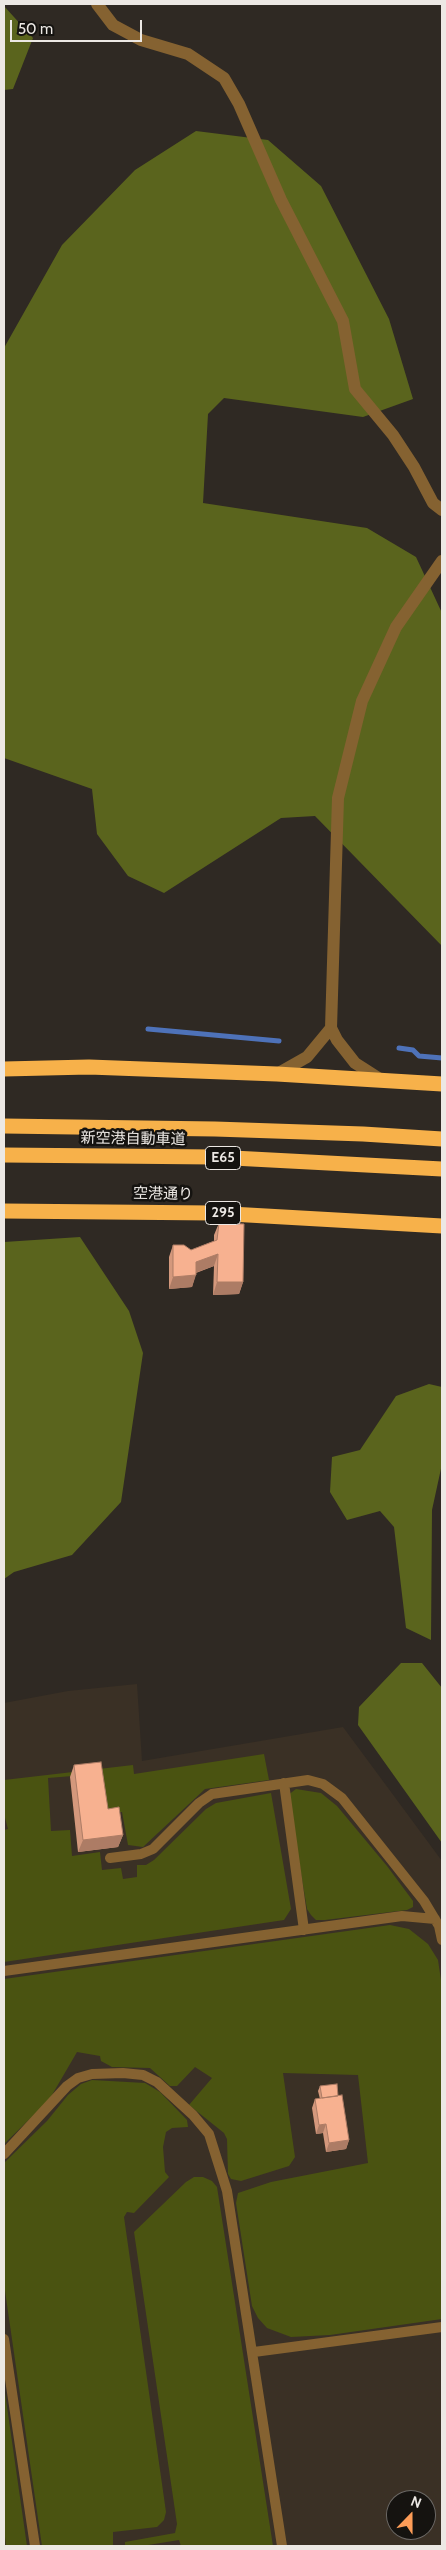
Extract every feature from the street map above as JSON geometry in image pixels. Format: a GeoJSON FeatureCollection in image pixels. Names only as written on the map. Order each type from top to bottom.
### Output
{"type":"FeatureCollection","features":[{"type":"Feature","properties":{"kind":"highway"},"geometry":{"type":"LineString","coordinates":[[4,1069],[89,1068],[277,1074],[442,1084]]}},
{"type":"Feature","properties":{"kind":"highway","name":"新空港自動車道"},"geometry":{"type":"LineString","coordinates":[[4,1126],[215,1129],[363,1134],[442,1140]]}},
{"type":"Feature","properties":{"kind":"highway","name":"新空港自動車道"},"geometry":{"type":"LineString","coordinates":[[4,1156],[214,1157],[442,1169]]}},
{"type":"Feature","properties":{"kind":"highway","name":"空港通り"},"geometry":{"type":"LineString","coordinates":[[4,1211],[213,1213],[442,1226]]}},
{"type":"Feature","properties":{"kind":"street"},"geometry":{"type":"LineString","coordinates":[[97,4],[113,25],[141,40],[188,54],[224,78],[239,104],[281,200],[343,321],[354,389],[392,435],[414,467],[433,502],[442,510]]}},
{"type":"Feature","properties":{"kind":"street"},"geometry":{"type":"LineString","coordinates":[[382,1080],[355,1063],[337,1040],[331,1028],[338,798],[362,701],[396,628],[442,561]]}},
{"type":"Feature","properties":{"kind":"street"},"geometry":{"type":"LineString","coordinates":[[277,1074],[307,1058],[331,1028]]}},
{"type":"Feature","properties":{"kind":"lane"},"geometry":{"type":"LineString","coordinates":[[110,1858],[141,1854],[153,1849],[199,1803],[212,1794],[308,1780],[324,1784],[342,1798],[424,1900],[435,1919],[442,1940]]}},
{"type":"Feature","properties":{"kind":"lane"},"geometry":{"type":"LineString","coordinates":[[284,1783],[304,1930]]}},
{"type":"Feature","properties":{"kind":"lane"},"geometry":{"type":"LineString","coordinates":[[4,1971],[402,1916],[435,1919]]}},
{"type":"Feature","properties":{"kind":"lane"},"geometry":{"type":"LineString","coordinates":[[4,2154],[67,2086],[78,2078],[92,2074],[123,2073],[143,2076],[157,2082],[194,2115],[209,2134],[227,2190],[254,2352],[282,2546]]}},
{"type":"Feature","properties":{"kind":"lane"},"geometry":{"type":"LineString","coordinates":[[254,2352],[442,2327]]}},
{"type":"Feature","properties":{"kind":"lane"},"geometry":{"type":"LineString","coordinates":[[4,2339],[35,2546]]}},
{"type":"Feature","properties":{"kind":"shaded area"},"geometry":{"type":"Polygon","coordinates":[[[137,1684],[142,1761],[343,1727],[442,1861],[442,2546],[4,2546],[4,1703],[68,1691],[137,1684]]]}},
{"type":"Feature","properties":{"kind":"green space"},"geometry":{"type":"Polygon","coordinates":[[[4,6],[33,38],[13,89],[4,90],[4,6]]]}},
{"type":"Feature","properties":{"kind":"green space"},"geometry":{"type":"Polygon","coordinates":[[[196,131],[268,140],[321,186],[389,319],[413,399],[363,417],[224,398],[208,414],[203,503],[367,528],[416,557],[442,613],[442,946],[315,816],[281,818],[164,893],[128,876],[97,834],[92,789],[4,758],[4,348],[62,245],[135,170],[196,131]]]}},
{"type":"Feature","properties":{"kind":"green space"},"geometry":{"type":"Polygon","coordinates":[[[80,1237],[129,1311],[143,1353],[121,1502],[72,1555],[14,1572],[4,1579],[4,1242],[80,1237]]]}},
{"type":"Feature","properties":{"kind":"green space"},"geometry":{"type":"Polygon","coordinates":[[[429,1384],[442,1387],[442,1464],[432,1510],[431,1640],[406,1628],[394,1527],[380,1511],[347,1520],[330,1492],[332,1457],[360,1450],[396,1396],[429,1384]]]}},
{"type":"Feature","properties":{"kind":"green space"},"geometry":{"type":"Polygon","coordinates":[[[401,1663],[422,1663],[442,1688],[442,1843],[358,1725],[359,1707],[401,1663]]]}},
{"type":"Feature","properties":{"kind":"green space"},"geometry":{"type":"Polygon","coordinates":[[[264,1754],[269,1780],[205,1789],[143,1847],[128,1845],[122,1812],[102,1814],[97,1774],[48,1778],[51,1831],[70,1830],[72,1856],[100,1852],[102,1870],[121,1868],[123,1879],[137,1877],[137,1865],[146,1865],[154,1860],[206,1809],[216,1803],[271,1793],[291,1909],[284,1920],[4,1962],[4,1830],[8,1829],[4,1814],[4,1780],[133,1765],[134,1774],[264,1754]]]}},
{"type":"Feature","properties":{"kind":"green space"},"geometry":{"type":"Polygon","coordinates":[[[296,1789],[321,1793],[337,1806],[387,1866],[413,1901],[413,1907],[407,1910],[325,1920],[316,1920],[311,1915],[307,1909],[288,1795],[296,1789]]]}},
{"type":"Feature","properties":{"kind":"green space"},"geometry":{"type":"Polygon","coordinates":[[[390,1925],[409,1929],[428,1944],[438,1960],[442,1987],[442,2319],[330,2335],[291,2337],[267,2328],[258,2318],[252,2306],[236,2203],[238,2193],[271,2182],[368,2163],[358,2075],[283,2073],[295,2157],[289,2166],[241,2181],[231,2179],[228,2174],[227,2139],[224,2133],[189,2105],[212,2078],[195,2067],[177,2086],[170,2086],[150,2068],[112,2067],[101,2061],[100,2056],[77,2052],[49,2100],[4,2144],[4,1979],[390,1925]]]}},
{"type":"Feature","properties":{"kind":"green space"},"geometry":{"type":"Polygon","coordinates":[[[92,2080],[145,2083],[160,2092],[187,2120],[188,2127],[172,2128],[166,2132],[163,2147],[165,2172],[169,2177],[134,2213],[127,2212],[124,2217],[166,2512],[164,2520],[157,2527],[113,2532],[113,2546],[42,2546],[4,2284],[4,2163],[47,2121],[68,2095],[81,2084],[92,2080]]]}},
{"type":"Feature","properties":{"kind":"green space"},"geometry":{"type":"Polygon","coordinates":[[[194,2177],[203,2177],[212,2181],[217,2187],[273,2546],[181,2546],[179,2540],[142,2546],[125,2546],[125,2542],[175,2533],[177,2524],[134,2232],[186,2182],[194,2177]]]}},
{"type":"Feature","properties":{"kind":"green space"},"geometry":{"type":"Polygon","coordinates":[[[4,2386],[27,2546],[6,2546],[4,2528],[4,2386]]]}},
{"type":"Feature","properties":{"kind":"building"},"geometry":{"type":"Polygon","coordinates":[[[219,1223],[244,1224],[243,1282],[217,1282],[218,1254],[196,1262],[196,1275],[173,1277],[173,1245],[184,1245],[191,1250],[217,1240],[219,1223]]]}},
{"type":"Feature","properties":{"kind":"building"},"geometry":{"type":"Polygon","coordinates":[[[101,1762],[108,1809],[119,1807],[123,1835],[83,1840],[74,1765],[101,1762]]]}},
{"type":"Feature","properties":{"kind":"building"},"geometry":{"type":"Polygon","coordinates":[[[337,2084],[338,2096],[322,2098],[320,2086],[337,2084]]]}},
{"type":"Feature","properties":{"kind":"building"},"geometry":{"type":"Polygon","coordinates":[[[342,2095],[349,2140],[329,2143],[326,2124],[319,2125],[315,2099],[342,2095]]]}},
{"type":"Feature","properties":{"kind":"waterway"},"geometry":{"type":"LineString","coordinates":[[148,1029],[279,1041]]}},
{"type":"Feature","properties":{"kind":"waterway"},"geometry":{"type":"LineString","coordinates":[[399,1048],[413,1050],[419,1056],[442,1058]]}}]}
